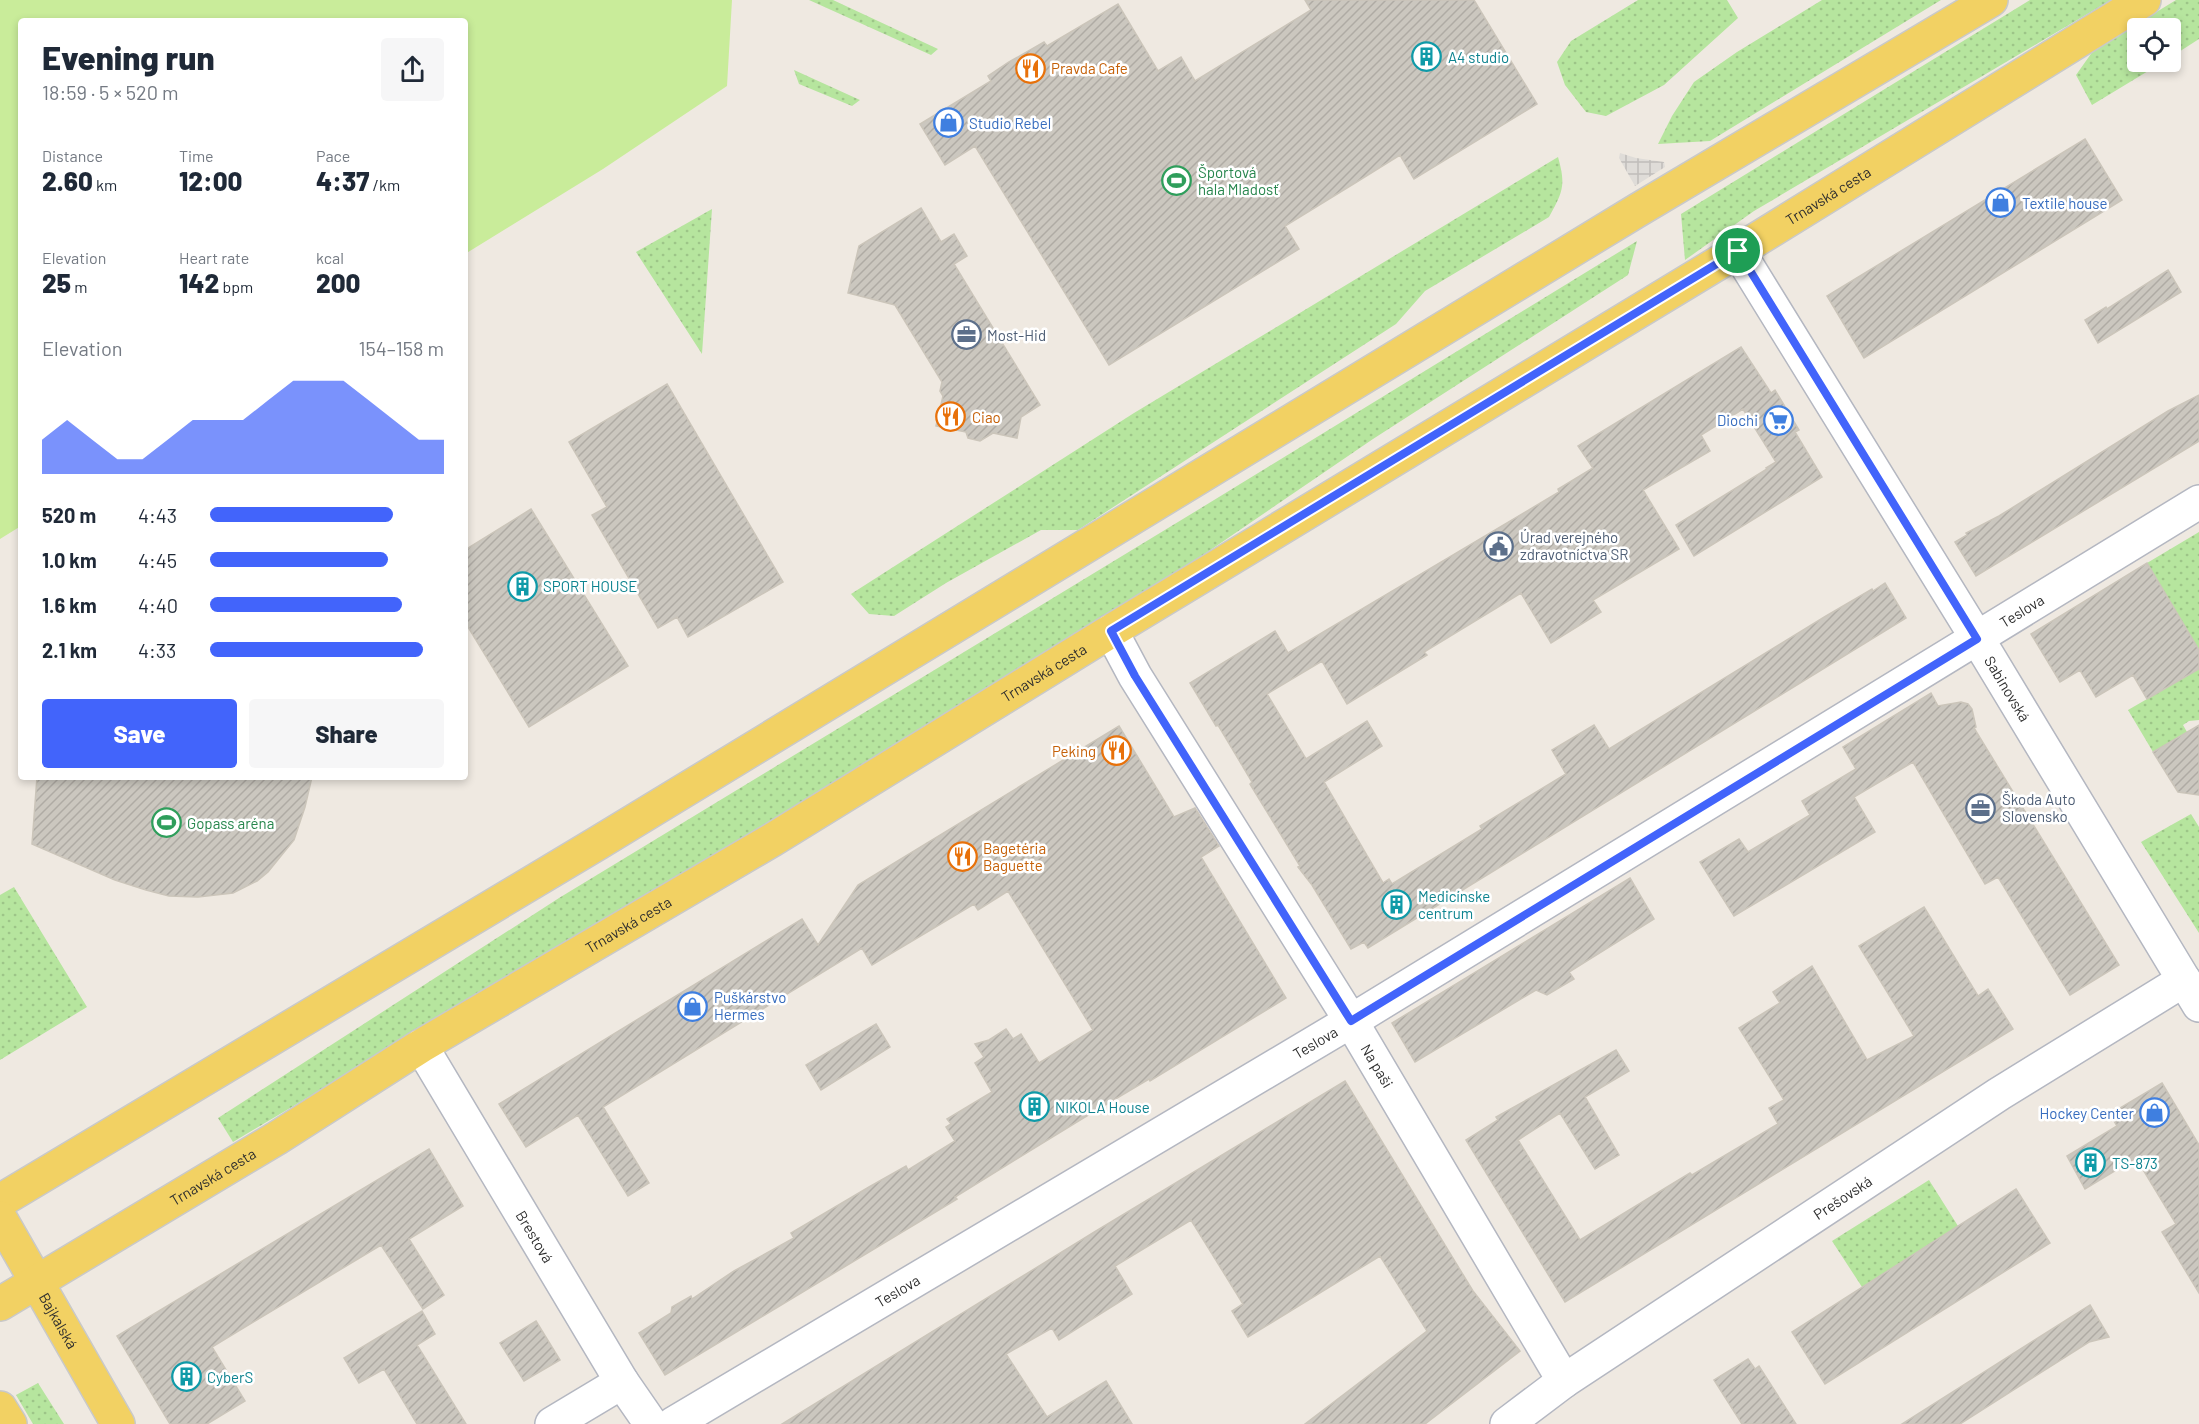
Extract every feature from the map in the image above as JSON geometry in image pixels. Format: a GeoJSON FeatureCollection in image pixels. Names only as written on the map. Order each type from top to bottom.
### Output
{"type":"FeatureCollection","features":[{"type":"Feature","properties":{"kind":"main road"},"geometry":{"type":"LineString","coordinates":[[0,1201],[598,843],[1638,210],[1991,0]]}},
{"type":"Feature","properties":{"kind":"main road","name":"Trnavská cesta"},"geometry":{"type":"LineString","coordinates":[[0,1304],[278,1138],[421,1046],[772,840],[1111,631],[1738,251],[2144,0]]}},
{"type":"Feature","properties":{"kind":"main road","name":"Bajkalská"},"geometry":{"type":"LineString","coordinates":[[0,1218],[118,1424]]}},
{"type":"Feature","properties":{"kind":"main road"},"geometry":{"type":"LineString","coordinates":[[0,1408],[10,1424]]}},
{"type":"Feature","properties":{"kind":"street","name":"Sabinovská"},"geometry":{"type":"LineString","coordinates":[[1738,251],[2192,993]]}},
{"type":"Feature","properties":{"kind":"street","name":"Teslova"},"geometry":{"type":"LineString","coordinates":[[673,1424],[1351,1021],[2199,502]]}},
{"type":"Feature","properties":{"kind":"street","name":"Na paši"},"geometry":{"type":"LineString","coordinates":[[1111,631],[1135,676],[1351,1021],[1564,1381]]}},
{"type":"Feature","properties":{"kind":"street","name":"Prešovská"},"geometry":{"type":"LineString","coordinates":[[1507,1424],[1564,1381],[1999,1094],[2192,993]]}},
{"type":"Feature","properties":{"kind":"street","name":"Brestová"},"geometry":{"type":"LineString","coordinates":[[421,1046],[622,1382],[651,1424]]}},
{"type":"Feature","properties":{"kind":"street"},"geometry":{"type":"LineString","coordinates":[[552,1424],[622,1382]]}},
{"type":"Feature","properties":{"kind":"green space"},"geometry":{"type":"Polygon","coordinates":[[[0,0],[732,0],[727,86],[603,169],[468,252],[468,18],[18,18],[18,528],[0,539],[0,0]]]}},
{"type":"Feature","properties":{"kind":"green space"},"geometry":{"type":"Polygon","coordinates":[[[809,0],[833,0],[938,49],[931,55],[809,0]]]}},
{"type":"Feature","properties":{"kind":"green space"},"geometry":{"type":"Polygon","coordinates":[[[1638,0],[1727,0],[1738,18],[1664,85],[1606,116],[1586,112],[1565,85],[1557,62],[1571,41],[1638,0]]]}},
{"type":"Feature","properties":{"kind":"green space"},"geometry":{"type":"Polygon","coordinates":[[[1822,0],[1941,0],[1710,141],[1658,144],[1672,116],[1694,82],[1737,52],[1822,0]]]}},
{"type":"Feature","properties":{"kind":"green space"},"geometry":{"type":"Polygon","coordinates":[[[2030,0],[2111,0],[1754,211],[1685,260],[1681,214],[2030,0]]]}},
{"type":"Feature","properties":{"kind":"green space"},"geometry":{"type":"Polygon","coordinates":[[[2176,0],[2199,0],[2199,39],[2181,51],[2181,18],[2147,18],[2176,0]]]}},
{"type":"Feature","properties":{"kind":"green space"},"geometry":{"type":"Polygon","coordinates":[[[2127,30],[2127,72],[2146,72],[2092,105],[2076,75],[2093,51],[2127,30]]]}},
{"type":"Feature","properties":{"kind":"green space"},"geometry":{"type":"Polygon","coordinates":[[[794,70],[860,100],[852,106],[799,84],[794,70]]]}},
{"type":"Feature","properties":{"kind":"green space"},"geometry":{"type":"Polygon","coordinates":[[[1558,157],[1562,188],[1549,217],[1425,291],[1396,324],[1078,530],[1041,530],[946,583],[894,616],[869,614],[851,594],[1134,413],[1558,157]]]}},
{"type":"Feature","properties":{"kind":"green space"},"geometry":{"type":"Polygon","coordinates":[[[712,209],[702,354],[636,252],[712,209]]]}},
{"type":"Feature","properties":{"kind":"green space"},"geometry":{"type":"Polygon","coordinates":[[[1637,241],[1628,275],[1373,439],[1168,579],[665,885],[233,1142],[218,1118],[559,898],[1637,241]]]}},
{"type":"Feature","properties":{"kind":"green space"},"geometry":{"type":"Polygon","coordinates":[[[2199,532],[2199,650],[2177,613],[2143,632],[2163,590],[2147,563],[2199,532]]]}},
{"type":"Feature","properties":{"kind":"green space"},"geometry":{"type":"Polygon","coordinates":[[[2199,669],[2199,720],[2189,721],[2183,725],[2187,732],[2153,752],[2128,710],[2199,669]]]}},
{"type":"Feature","properties":{"kind":"green space"},"geometry":{"type":"Polygon","coordinates":[[[2191,814],[2199,827],[2199,933],[2141,842],[2191,814]]]}},
{"type":"Feature","properties":{"kind":"green space"},"geometry":{"type":"Polygon","coordinates":[[[14,887],[87,1007],[0,1060],[0,895],[14,887]]]}},
{"type":"Feature","properties":{"kind":"green space"},"geometry":{"type":"Polygon","coordinates":[[[1929,1180],[1958,1226],[1862,1287],[1832,1241],[1929,1180]]]}},
{"type":"Feature","properties":{"kind":"green space"},"geometry":{"type":"Polygon","coordinates":[[[38,1383],[64,1424],[33,1424],[16,1395],[38,1383]]]}},
{"type":"Feature","properties":{"kind":"shaded area"},"geometry":{"type":"Polygon","coordinates":[[[1620,153],[1664,162],[1665,167],[1635,186],[1619,158],[1620,153]]]}},
{"type":"Feature","properties":{"kind":"building","name":"Športová hala Mladosť"},"geometry":{"type":"Polygon","coordinates":[[[1305,0],[1474,0],[1537,104],[1414,179],[1400,155],[1285,226],[1299,249],[1109,365],[975,146],[945,165],[920,124],[991,81],[988,76],[1009,62],[1044,42],[1047,46],[1118,4],[1158,71],[1181,57],[1195,81],[1311,10],[1305,0]]]}},
{"type":"Feature","properties":{"kind":"building"},"geometry":{"type":"Polygon","coordinates":[[[2085,139],[2122,200],[1864,358],[1827,296],[2085,139]]]}},
{"type":"Feature","properties":{"kind":"building"},"geometry":{"type":"Polygon","coordinates":[[[921,208],[941,242],[954,234],[967,256],[954,264],[1040,405],[1021,417],[1017,438],[993,433],[980,441],[968,438],[966,432],[936,426],[943,396],[940,391],[942,382],[895,305],[848,293],[859,246],[921,208]]]}},
{"type":"Feature","properties":{"kind":"building"},"geometry":{"type":"Polygon","coordinates":[[[2168,270],[2181,292],[2098,343],[2085,320],[2106,307],[2107,309],[2168,270]]]}},
{"type":"Feature","properties":{"kind":"building"},"geometry":{"type":"Polygon","coordinates":[[[1741,347],[1771,393],[1775,390],[1799,430],[1795,432],[1822,477],[1694,556],[1676,525],[1776,462],[1743,409],[1701,435],[1710,451],[1643,490],[1679,549],[1593,600],[1601,612],[1551,643],[1521,593],[1424,652],[1427,655],[1347,704],[1322,661],[1267,694],[1306,759],[1367,721],[1382,746],[1324,782],[1383,883],[1389,879],[1392,884],[1482,829],[1480,826],[1566,774],[1552,750],[1594,725],[1609,749],[1826,616],[1885,583],[1906,618],[1368,948],[1364,942],[1351,949],[1312,885],[1298,867],[1300,866],[1250,784],[1252,782],[1190,683],[1275,631],[1288,653],[1559,492],[1558,489],[1593,468],[1578,446],[1741,347]]]}},
{"type":"Feature","properties":{"kind":"building"},"geometry":{"type":"Polygon","coordinates":[[[667,384],[783,582],[688,637],[677,617],[658,628],[592,515],[607,507],[569,442],[667,384]]]}},
{"type":"Feature","properties":{"kind":"building"},"geometry":{"type":"Polygon","coordinates":[[[2199,395],[2199,441],[1976,576],[1955,542],[1967,535],[1966,533],[1999,516],[2168,411],[2199,395]]]}},
{"type":"Feature","properties":{"kind":"building","name":"SPORT HOUSE"},"geometry":{"type":"Polygon","coordinates":[[[531,509],[628,666],[529,727],[468,627],[468,548],[531,509]]]}},
{"type":"Feature","properties":{"kind":"building"},"geometry":{"type":"Polygon","coordinates":[[[2147,563],[2199,650],[2199,669],[2147,699],[2133,675],[2096,697],[2080,670],[2060,682],[2031,634],[2147,563]]]}},
{"type":"Feature","properties":{"kind":"building"},"geometry":{"type":"Polygon","coordinates":[[[1931,693],[1938,706],[1961,702],[1968,704],[1972,709],[1976,727],[1974,728],[2119,965],[2070,995],[1998,877],[1985,884],[1913,762],[1854,797],[1875,832],[1734,916],[1700,862],[1739,839],[1748,852],[1810,815],[1802,801],[1856,769],[1843,747],[1931,693]]]}},
{"type":"Feature","properties":{"kind":"building"},"geometry":{"type":"Polygon","coordinates":[[[2199,725],[2199,795],[2178,792],[2153,752],[2199,725]]]}},
{"type":"Feature","properties":{"kind":"building"},"geometry":{"type":"Polygon","coordinates":[[[1119,726],[1174,817],[1195,808],[1219,846],[1201,857],[1286,998],[1150,1081],[1149,1079],[1085,1117],[955,1197],[957,1199],[665,1375],[639,1333],[671,1313],[672,1307],[691,1296],[692,1299],[734,1271],[794,1238],[791,1233],[906,1166],[908,1170],[955,1141],[946,1127],[951,1124],[947,1119],[992,1092],[975,1063],[984,1057],[975,1044],[989,1040],[1006,1029],[1013,1039],[1021,1034],[1039,1063],[1093,1030],[1008,891],[978,910],[974,904],[872,965],[862,948],[603,1107],[649,1183],[628,1196],[578,1115],[526,1147],[499,1104],[802,919],[818,945],[858,885],[1119,726]]]}},
{"type":"Feature","properties":{"kind":"building","name":"Gopass aréna"},"geometry":{"type":"Polygon","coordinates":[[[37,780],[311,780],[294,840],[268,872],[257,881],[233,893],[198,897],[169,896],[115,880],[32,844],[37,780]]]}},
{"type":"Feature","properties":{"kind":"building"},"geometry":{"type":"Polygon","coordinates":[[[1630,878],[1654,919],[1569,972],[1574,979],[1547,995],[1536,990],[1415,1062],[1392,1023],[1630,878]]]}},
{"type":"Feature","properties":{"kind":"building"},"geometry":{"type":"Polygon","coordinates":[[[1924,907],[1978,996],[1988,989],[2013,1029],[1565,1302],[1466,1140],[1498,1120],[1496,1117],[1616,1050],[1629,1071],[1585,1097],[1619,1155],[1595,1169],[1560,1113],[1518,1140],[1580,1240],[1690,1173],[1692,1175],[1778,1124],[1769,1108],[1784,1100],[1739,1028],[1780,1003],[1773,992],[1812,966],[1867,1060],[1914,1036],[1859,946],[1924,907]]]}},
{"type":"Feature","properties":{"kind":"building"},"geometry":{"type":"Polygon","coordinates":[[[876,1024],[890,1047],[821,1090],[806,1065],[876,1024]]]}},
{"type":"Feature","properties":{"kind":"building"},"geometry":{"type":"Polygon","coordinates":[[[1345,1081],[1473,1291],[1520,1351],[1425,1424],[1305,1424],[1427,1331],[1380,1256],[1248,1337],[1232,1311],[1243,1304],[1191,1220],[1115,1266],[1132,1294],[1059,1340],[1052,1328],[1006,1354],[1047,1417],[1106,1381],[1132,1424],[782,1424],[1096,1231],[1345,1081]]]}},
{"type":"Feature","properties":{"kind":"building"},"geometry":{"type":"Polygon","coordinates":[[[2162,1083],[2199,1145],[2199,1293],[2162,1232],[2176,1224],[2136,1158],[2085,1189],[2067,1156],[2117,1126],[2110,1114],[2162,1083]]]}},
{"type":"Feature","properties":{"kind":"building"},"geometry":{"type":"Polygon","coordinates":[[[429,1149],[463,1206],[409,1239],[444,1295],[423,1309],[381,1245],[212,1347],[245,1401],[207,1424],[170,1424],[117,1336],[429,1149]]]}},
{"type":"Feature","properties":{"kind":"building"},"geometry":{"type":"Polygon","coordinates":[[[2016,1189],[2050,1243],[1825,1384],[1792,1332],[2016,1189]]]}},
{"type":"Feature","properties":{"kind":"building"},"geometry":{"type":"Polygon","coordinates":[[[2090,1305],[2109,1337],[2089,1342],[1960,1424],[1902,1424],[2090,1305]]]}},
{"type":"Feature","properties":{"kind":"building"},"geometry":{"type":"Polygon","coordinates":[[[422,1311],[435,1334],[417,1345],[466,1424],[417,1424],[384,1369],[359,1383],[344,1358],[422,1311]]]}},
{"type":"Feature","properties":{"kind":"building"},"geometry":{"type":"Polygon","coordinates":[[[536,1321],[560,1360],[524,1381],[500,1343],[536,1321]]]}},
{"type":"Feature","properties":{"kind":"building"},"geometry":{"type":"Polygon","coordinates":[[[1748,1359],[1755,1369],[1759,1366],[1796,1424],[1742,1424],[1714,1380],[1748,1359]]]}},
{"type":"Feature","properties":{"kind":"place","name":"A4 studio"},"geometry":{"type":"Point","coordinates":[1427,57]}},
{"type":"Feature","properties":{"kind":"place","name":"Pravda Cafe"},"geometry":{"type":"Point","coordinates":[1030,68]}},
{"type":"Feature","properties":{"kind":"place","name":"Studio Rebel"},"geometry":{"type":"Point","coordinates":[948,123]}},
{"type":"Feature","properties":{"kind":"place","name":"Športová hala Mladosť"},"geometry":{"type":"Point","coordinates":[1177,181]}},
{"type":"Feature","properties":{"kind":"place","name":"Textile house"},"geometry":{"type":"Point","coordinates":[2001,203]}},
{"type":"Feature","properties":{"kind":"place","name":"Most-Hid"},"geometry":{"type":"Point","coordinates":[966,335]}},
{"type":"Feature","properties":{"kind":"place","name":"Ciao"},"geometry":{"type":"Point","coordinates":[951,417]}},
{"type":"Feature","properties":{"kind":"place","name":"Diochi"},"geometry":{"type":"Point","coordinates":[1779,420]}},
{"type":"Feature","properties":{"kind":"place","name":"Úrad verejného zdravotníctva SR"},"geometry":{"type":"Point","coordinates":[1499,546]}},
{"type":"Feature","properties":{"kind":"place","name":"SPORT HOUSE"},"geometry":{"type":"Point","coordinates":[522,586]}},
{"type":"Feature","properties":{"kind":"place","name":"Peking"},"geometry":{"type":"Point","coordinates":[1117,751]}},
{"type":"Feature","properties":{"kind":"place","name":"Škoda Auto Slovensko"},"geometry":{"type":"Point","coordinates":[1981,808]}},
{"type":"Feature","properties":{"kind":"place","name":"Gopass aréna"},"geometry":{"type":"Point","coordinates":[166,823]}},
{"type":"Feature","properties":{"kind":"place","name":"Bagetéria Baguette"},"geometry":{"type":"Point","coordinates":[962,857]}},
{"type":"Feature","properties":{"kind":"place","name":"Medicínske centrum"},"geometry":{"type":"Point","coordinates":[1397,905]}},
{"type":"Feature","properties":{"kind":"place","name":"Puškárstvo Hermes"},"geometry":{"type":"Point","coordinates":[693,1006]}},
{"type":"Feature","properties":{"kind":"place","name":"NIKOLA House"},"geometry":{"type":"Point","coordinates":[1034,1107]}},
{"type":"Feature","properties":{"kind":"place","name":"Hockey Center"},"geometry":{"type":"Point","coordinates":[2155,1113]}},
{"type":"Feature","properties":{"kind":"place","name":"TS-873"},"geometry":{"type":"Point","coordinates":[2091,1163]}},
{"type":"Feature","properties":{"kind":"place","name":"CyberS"},"geometry":{"type":"Point","coordinates":[186,1377]}},
{"type":"Feature","properties":{"kind":"route"},"geometry":{"type":"LineString","coordinates":[[1738,251],[1977,639],[1351,1021],[1135,676],[1111,631],[1738,251]]}}]}
